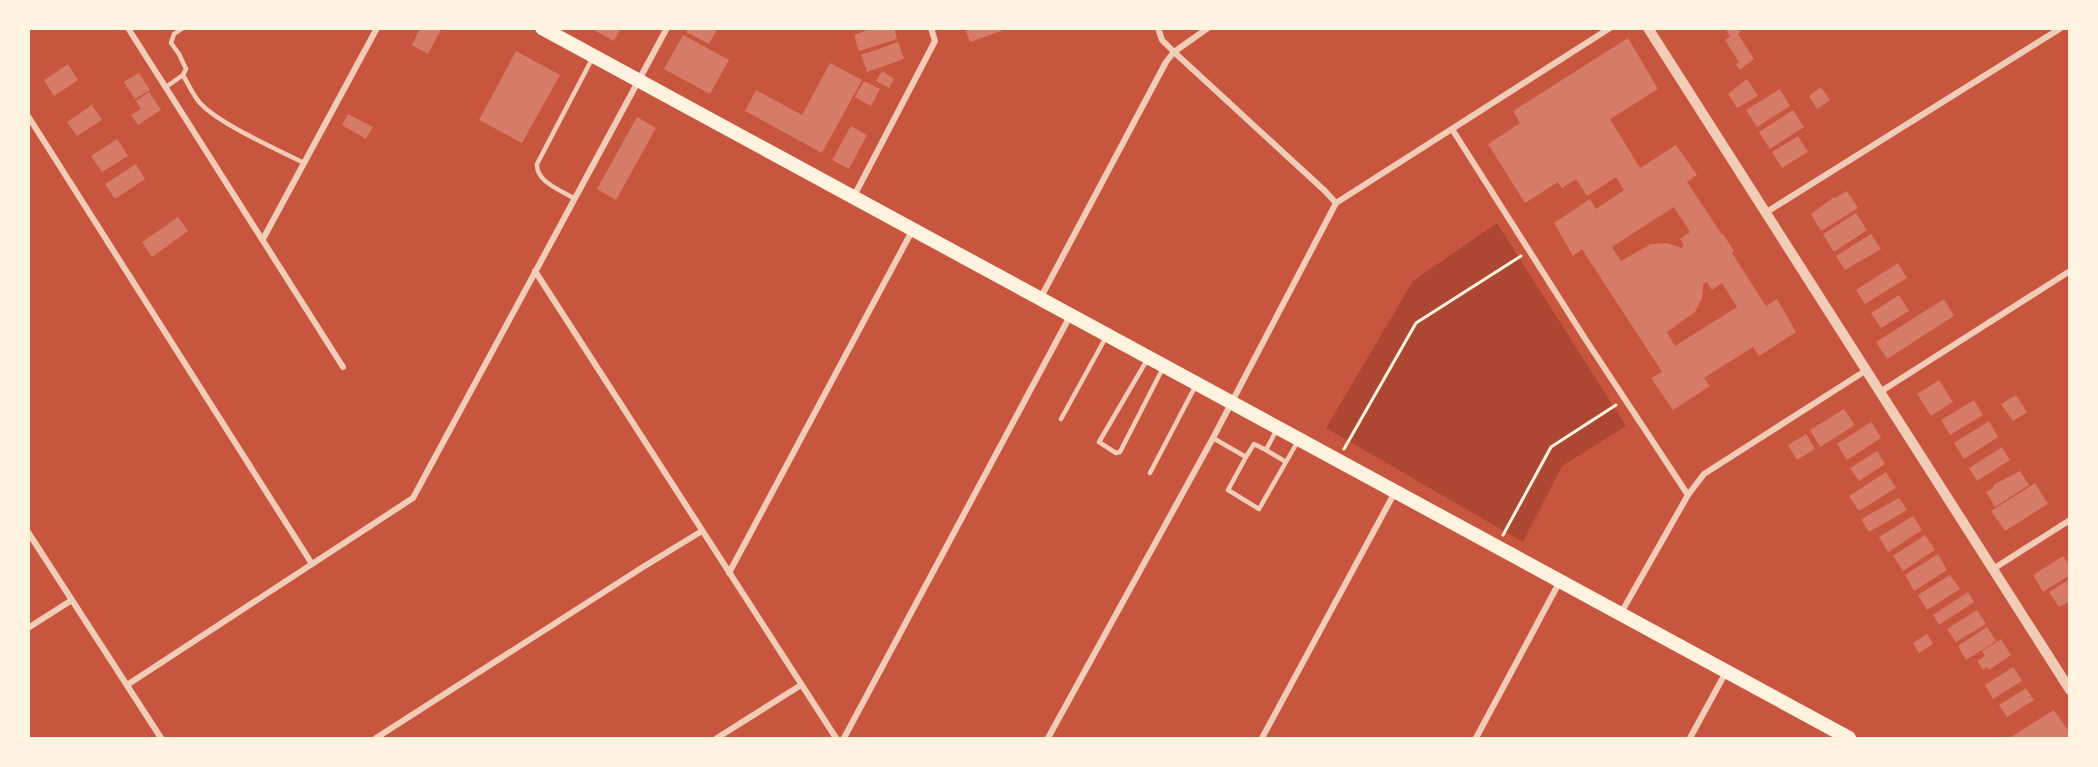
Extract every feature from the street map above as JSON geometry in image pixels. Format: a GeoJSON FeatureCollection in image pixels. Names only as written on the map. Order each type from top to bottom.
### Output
{"type":"FeatureCollection","features":[{"type":"Feature","properties":{"kind":"main road"},"geometry":{"type":"LineString","coordinates":[[542,28],[1849,738]]}},
{"type":"Feature","properties":{"kind":"street"},"geometry":{"type":"LineString","coordinates":[[128,28],[343,367]]}},
{"type":"Feature","properties":{"kind":"street"},"geometry":{"type":"LineString","coordinates":[[263,239],[377,28]]}},
{"type":"Feature","properties":{"kind":"street"},"geometry":{"type":"LineString","coordinates":[[127,685],[412,498],[667,28]]}},
{"type":"Feature","properties":{"kind":"street"},"geometry":{"type":"LineString","coordinates":[[852,198],[935,41],[931,28]]}},
{"type":"Feature","properties":{"kind":"street"},"geometry":{"type":"LineString","coordinates":[[1158,28],[1162,40],[1174,52],[1336,203]]}},
{"type":"Feature","properties":{"kind":"street"},"geometry":{"type":"LineString","coordinates":[[1039,299],[1174,52],[1208,28]]}},
{"type":"Feature","properties":{"kind":"street"},"geometry":{"type":"LineString","coordinates":[[1048,738],[1213,438],[1336,203],[1610,28]]}},
{"type":"Feature","properties":{"kind":"street"},"geometry":{"type":"LineString","coordinates":[[1648,28],[2070,690]]}},
{"type":"Feature","properties":{"kind":"street"},"geometry":{"type":"LineString","coordinates":[[1765,213],[2061,28]]}},
{"type":"Feature","properties":{"kind":"street"},"geometry":{"type":"LineString","coordinates":[[28,116],[312,564]]}},
{"type":"Feature","properties":{"kind":"street"},"geometry":{"type":"LineString","coordinates":[[1452,129],[1584,338],[1688,495]]}},
{"type":"Feature","properties":{"kind":"street"},"geometry":{"type":"LineString","coordinates":[[729,573],[912,231]]}},
{"type":"Feature","properties":{"kind":"street"},"geometry":{"type":"LineString","coordinates":[[535,271],[836,738]]}},
{"type":"Feature","properties":{"kind":"street"},"geometry":{"type":"LineString","coordinates":[[1879,393],[2070,271]]}},
{"type":"Feature","properties":{"kind":"street"},"geometry":{"type":"LineString","coordinates":[[844,738],[1070,315]]}},
{"type":"Feature","properties":{"kind":"street"},"geometry":{"type":"LineString","coordinates":[[1621,613],[1688,495],[1704,474],[1865,370]]}},
{"type":"Feature","properties":{"kind":"street"},"geometry":{"type":"LineString","coordinates":[[1262,738],[1395,492]]}},
{"type":"Feature","properties":{"kind":"street"},"geometry":{"type":"LineString","coordinates":[[1993,569],[2070,520]]}},
{"type":"Feature","properties":{"kind":"street"},"geometry":{"type":"LineString","coordinates":[[376,738],[702,531]]}},
{"type":"Feature","properties":{"kind":"street"},"geometry":{"type":"LineString","coordinates":[[28,532],[161,738]]}},
{"type":"Feature","properties":{"kind":"street"},"geometry":{"type":"LineString","coordinates":[[1476,738],[1560,581]]}},
{"type":"Feature","properties":{"kind":"street"},"geometry":{"type":"LineString","coordinates":[[28,628],[72,600]]}},
{"type":"Feature","properties":{"kind":"street"},"geometry":{"type":"LineString","coordinates":[[1690,738],[1726,672]]}},
{"type":"Feature","properties":{"kind":"street"},"geometry":{"type":"LineString","coordinates":[[717,738],[801,685]]}},
{"type":"Feature","properties":{"kind":"lane"},"geometry":{"type":"LineString","coordinates":[[166,87],[183,75],[186,69],[171,43],[174,34],[183,28]]}},
{"type":"Feature","properties":{"kind":"lane"},"geometry":{"type":"LineString","coordinates":[[575,199],[540,178],[537,164],[593,57]]}},
{"type":"Feature","properties":{"kind":"lane"},"geometry":{"type":"LineString","coordinates":[[183,75],[200,102],[208,109],[229,123],[304,163]]}},
{"type":"Feature","properties":{"kind":"lane"},"geometry":{"type":"LineString","coordinates":[[1061,419],[1107,335]]}},
{"type":"Feature","properties":{"kind":"lane"},"geometry":{"type":"LineString","coordinates":[[1148,357],[1100,442],[1116,453],[1119,452],[1164,366]]}},
{"type":"Feature","properties":{"kind":"lane"},"geometry":{"type":"LineString","coordinates":[[1150,473],[1197,384]]}},
{"type":"Feature","properties":{"kind":"lane"},"geometry":{"type":"LineString","coordinates":[[1266,450],[1277,429]]}},
{"type":"Feature","properties":{"kind":"lane"},"geometry":{"type":"LineString","coordinates":[[1213,438],[1246,457]]}},
{"type":"Feature","properties":{"kind":"lane"},"geometry":{"type":"LineString","coordinates":[[1286,462],[1254,444],[1228,490],[1259,509],[1286,462],[1298,440]]}},
{"type":"Feature","properties":{"kind":"path"},"geometry":{"type":"LineString","coordinates":[[1338,461],[1416,323],[1522,255]]}},
{"type":"Feature","properties":{"kind":"path"},"geometry":{"type":"LineString","coordinates":[[1497,547],[1551,447],[1616,405]]}},
{"type":"Feature","properties":{"kind":"shaded area"},"geometry":{"type":"Polygon","coordinates":[[[1497,223],[1626,426],[1562,466],[1523,542],[1326,428],[1413,281],[1497,223]]]}},
{"type":"Feature","properties":{"kind":"building"},"geometry":{"type":"Polygon","coordinates":[[[420,28],[442,28],[428,54],[412,45],[420,28]]]}},
{"type":"Feature","properties":{"kind":"building"},"geometry":{"type":"Polygon","coordinates":[[[590,28],[621,28],[614,41],[590,28]]]}},
{"type":"Feature","properties":{"kind":"building"},"geometry":{"type":"Polygon","coordinates":[[[688,28],[718,28],[709,44],[686,32],[688,28]]]}},
{"type":"Feature","properties":{"kind":"building"},"geometry":{"type":"Polygon","coordinates":[[[873,28],[894,28],[897,39],[859,51],[854,35],[873,28]]]}},
{"type":"Feature","properties":{"kind":"building"},"geometry":{"type":"Polygon","coordinates":[[[965,28],[1007,28],[1007,29],[970,42],[965,28]]]}},
{"type":"Feature","properties":{"kind":"building"},"geometry":{"type":"Polygon","coordinates":[[[1725,28],[1738,28],[1741,32],[1738,34],[1754,59],[1740,70],[1736,64],[1739,62],[1725,40],[1730,36],[1725,28]]]}},
{"type":"Feature","properties":{"kind":"building"},"geometry":{"type":"Polygon","coordinates":[[[683,35],[729,60],[710,94],[664,69],[683,35]]]}},
{"type":"Feature","properties":{"kind":"building"},"geometry":{"type":"Polygon","coordinates":[[[1628,38],[1658,89],[1610,119],[1640,168],[1676,145],[1697,175],[1687,182],[1734,251],[1732,253],[1766,306],[1777,299],[1796,332],[1759,356],[1753,347],[1704,378],[1710,386],[1673,410],[1651,378],[1662,372],[1582,249],[1573,256],[1554,223],[1590,199],[1596,209],[1624,190],[1616,177],[1587,196],[1576,179],[1562,188],[1558,182],[1525,203],[1488,144],[1520,123],[1513,111],[1628,38]],[[1674,207],[1612,247],[1621,261],[1651,244],[1667,243],[1681,248],[1684,246],[1680,239],[1690,232],[1674,207]],[[1707,282],[1703,284],[1702,298],[1695,312],[1667,332],[1675,346],[1737,307],[1722,283],[1712,290],[1707,282]]]}},
{"type":"Feature","properties":{"kind":"building"},"geometry":{"type":"Polygon","coordinates":[[[898,42],[904,59],[867,72],[861,55],[898,42]]]}},
{"type":"Feature","properties":{"kind":"building"},"geometry":{"type":"Polygon","coordinates":[[[516,51],[560,75],[522,143],[479,120],[516,51]]]}},
{"type":"Feature","properties":{"kind":"building"},"geometry":{"type":"Polygon","coordinates":[[[830,63],[862,80],[822,153],[745,111],[756,90],[802,115],[830,63]]]}},
{"type":"Feature","properties":{"kind":"building"},"geometry":{"type":"Polygon","coordinates":[[[68,64],[78,80],[54,96],[44,80],[68,64]]]}},
{"type":"Feature","properties":{"kind":"building"},"geometry":{"type":"Polygon","coordinates":[[[882,71],[894,79],[889,88],[876,81],[882,71]]]}},
{"type":"Feature","properties":{"kind":"building"},"geometry":{"type":"Polygon","coordinates":[[[139,73],[150,90],[135,99],[124,82],[139,73]]]}},
{"type":"Feature","properties":{"kind":"building"},"geometry":{"type":"Polygon","coordinates":[[[1747,79],[1758,96],[1737,108],[1728,94],[1747,79]]]}},
{"type":"Feature","properties":{"kind":"building"},"geometry":{"type":"Polygon","coordinates":[[[864,81],[880,89],[871,106],[855,97],[864,81]]]}},
{"type":"Feature","properties":{"kind":"building"},"geometry":{"type":"Polygon","coordinates":[[[1821,87],[1830,100],[1817,109],[1809,96],[1821,87]]]}},
{"type":"Feature","properties":{"kind":"building"},"geometry":{"type":"Polygon","coordinates":[[[1780,89],[1790,106],[1757,127],[1746,110],[1780,89]]]}},
{"type":"Feature","properties":{"kind":"building"},"geometry":{"type":"Polygon","coordinates":[[[149,92],[161,110],[138,125],[131,115],[141,109],[136,101],[149,92]]]}},
{"type":"Feature","properties":{"kind":"building"},"geometry":{"type":"Polygon","coordinates":[[[92,105],[102,120],[77,136],[67,122],[92,105]]]}},
{"type":"Feature","properties":{"kind":"building"},"geometry":{"type":"Polygon","coordinates":[[[1793,110],[1804,127],[1770,149],[1759,132],[1793,110]]]}},
{"type":"Feature","properties":{"kind":"building"},"geometry":{"type":"Polygon","coordinates":[[[348,114],[373,127],[366,139],[342,125],[348,114]]]}},
{"type":"Feature","properties":{"kind":"building"},"geometry":{"type":"Polygon","coordinates":[[[637,117],[656,128],[616,200],[597,189],[637,117]]]}},
{"type":"Feature","properties":{"kind":"building"},"geometry":{"type":"Polygon","coordinates":[[[851,126],[867,135],[849,169],[832,160],[851,126]]]}},
{"type":"Feature","properties":{"kind":"building"},"geometry":{"type":"Polygon","coordinates":[[[1798,136],[1808,152],[1782,168],[1772,152],[1798,136]]]}},
{"type":"Feature","properties":{"kind":"building"},"geometry":{"type":"Polygon","coordinates":[[[117,139],[128,156],[102,172],[91,156],[117,139]]]}},
{"type":"Feature","properties":{"kind":"building"},"geometry":{"type":"Polygon","coordinates":[[[136,164],[145,179],[115,199],[105,184],[136,164]]]}},
{"type":"Feature","properties":{"kind":"building"},"geometry":{"type":"Polygon","coordinates":[[[1847,191],[1858,208],[1821,231],[1811,214],[1834,197],[1847,191]]]}},
{"type":"Feature","properties":{"kind":"building"},"geometry":{"type":"Polygon","coordinates":[[[1856,213],[1867,230],[1834,252],[1823,234],[1856,213]]]}},
{"type":"Feature","properties":{"kind":"building"},"geometry":{"type":"Polygon","coordinates":[[[178,217],[188,231],[152,257],[142,242],[178,217]]]}},
{"type":"Feature","properties":{"kind":"building"},"geometry":{"type":"Polygon","coordinates":[[[1871,234],[1881,249],[1845,270],[1836,256],[1871,234]]]}},
{"type":"Feature","properties":{"kind":"building"},"geometry":{"type":"Polygon","coordinates":[[[1898,263],[1907,278],[1865,304],[1856,290],[1898,263]]]}},
{"type":"Feature","properties":{"kind":"building"},"geometry":{"type":"Polygon","coordinates":[[[1899,295],[1909,311],[1881,328],[1871,313],[1899,295]]]}},
{"type":"Feature","properties":{"kind":"building"},"geometry":{"type":"Polygon","coordinates":[[[1944,299],[1954,316],[1887,359],[1876,342],[1944,299]]]}},
{"type":"Feature","properties":{"kind":"building"},"geometry":{"type":"Polygon","coordinates":[[[1939,380],[1953,402],[1931,416],[1917,394],[1939,380]]]}},
{"type":"Feature","properties":{"kind":"building"},"geometry":{"type":"Polygon","coordinates":[[[2016,395],[2027,412],[2013,421],[2001,404],[2016,395]]]}},
{"type":"Feature","properties":{"kind":"building"},"geometry":{"type":"Polygon","coordinates":[[[1974,400],[1983,415],[1950,435],[1941,420],[1974,400]]]}},
{"type":"Feature","properties":{"kind":"building"},"geometry":{"type":"Polygon","coordinates":[[[1844,409],[1855,425],[1820,447],[1810,430],[1844,409]]]}},
{"type":"Feature","properties":{"kind":"building"},"geometry":{"type":"Polygon","coordinates":[[[1989,421],[1998,437],[1964,459],[1954,443],[1989,421]]]}},
{"type":"Feature","properties":{"kind":"building"},"geometry":{"type":"Polygon","coordinates":[[[1871,422],[1881,438],[1847,460],[1837,444],[1871,422]]]}},
{"type":"Feature","properties":{"kind":"building"},"geometry":{"type":"Polygon","coordinates":[[[1806,434],[1815,449],[1797,460],[1788,445],[1806,434]]]}},
{"type":"Feature","properties":{"kind":"building"},"geometry":{"type":"Polygon","coordinates":[[[2002,447],[2010,460],[1977,481],[1969,468],[2002,447]]]}},
{"type":"Feature","properties":{"kind":"building"},"geometry":{"type":"Polygon","coordinates":[[[1877,451],[1885,464],[1859,481],[1850,468],[1877,451]]]}},
{"type":"Feature","properties":{"kind":"building"},"geometry":{"type":"Polygon","coordinates":[[[2020,471],[2029,485],[1995,507],[1986,492],[1994,487],[1993,485],[2020,471]]]}},
{"type":"Feature","properties":{"kind":"building"},"geometry":{"type":"Polygon","coordinates":[[[1886,472],[1896,488],[1859,511],[1849,496],[1886,472]]]}},
{"type":"Feature","properties":{"kind":"building"},"geometry":{"type":"Polygon","coordinates":[[[2035,483],[2048,504],[2005,531],[1991,511],[2035,483]]]}},
{"type":"Feature","properties":{"kind":"building"},"geometry":{"type":"Polygon","coordinates":[[[1899,498],[1907,510],[1869,532],[1861,519],[1899,498]]]}},
{"type":"Feature","properties":{"kind":"building"},"geometry":{"type":"Polygon","coordinates":[[[1913,516],[1922,530],[1888,552],[1879,537],[1913,516]]]}},
{"type":"Feature","properties":{"kind":"building"},"geometry":{"type":"Polygon","coordinates":[[[1925,535],[1935,550],[1903,571],[1893,556],[1925,535]]]}},
{"type":"Feature","properties":{"kind":"building"},"geometry":{"type":"Polygon","coordinates":[[[1938,554],[1947,570],[1914,591],[1905,575],[1938,554]]]}},
{"type":"Feature","properties":{"kind":"building"},"geometry":{"type":"Polygon","coordinates":[[[2063,556],[2070,567],[2070,575],[2043,592],[2033,575],[2063,556]]]}},
{"type":"Feature","properties":{"kind":"building"},"geometry":{"type":"Polygon","coordinates":[[[1950,575],[1960,589],[1927,610],[1918,595],[1950,575]]]}},
{"type":"Feature","properties":{"kind":"building"},"geometry":{"type":"Polygon","coordinates":[[[2070,579],[2070,601],[2059,607],[2049,592],[2070,579]]]}},
{"type":"Feature","properties":{"kind":"building"},"geometry":{"type":"Polygon","coordinates":[[[1968,592],[1974,602],[1939,625],[1933,615],[1968,592]]]}},
{"type":"Feature","properties":{"kind":"building"},"geometry":{"type":"Polygon","coordinates":[[[1977,610],[1986,624],[1956,642],[1947,629],[1977,610]]]}},
{"type":"Feature","properties":{"kind":"building"},"geometry":{"type":"Polygon","coordinates":[[[1987,627],[1996,641],[1966,660],[1958,646],[1987,627]]]}},
{"type":"Feature","properties":{"kind":"building"},"geometry":{"type":"Polygon","coordinates":[[[1927,634],[1933,644],[1919,653],[1913,643],[1927,634]]]}},
{"type":"Feature","properties":{"kind":"building"},"geometry":{"type":"Polygon","coordinates":[[[2001,639],[2011,655],[1989,670],[1987,667],[1983,670],[1977,661],[1985,656],[1982,651],[2001,639]]]}},
{"type":"Feature","properties":{"kind":"building"},"geometry":{"type":"Polygon","coordinates":[[[2013,667],[2022,681],[1993,699],[1985,685],[2013,667]]]}},
{"type":"Feature","properties":{"kind":"building"},"geometry":{"type":"Polygon","coordinates":[[[2026,688],[2034,700],[2007,717],[1999,705],[2026,688]]]}},
{"type":"Feature","properties":{"kind":"building"},"geometry":{"type":"Polygon","coordinates":[[[2054,710],[2070,733],[2070,738],[2009,738],[2054,710]]]}}]}
